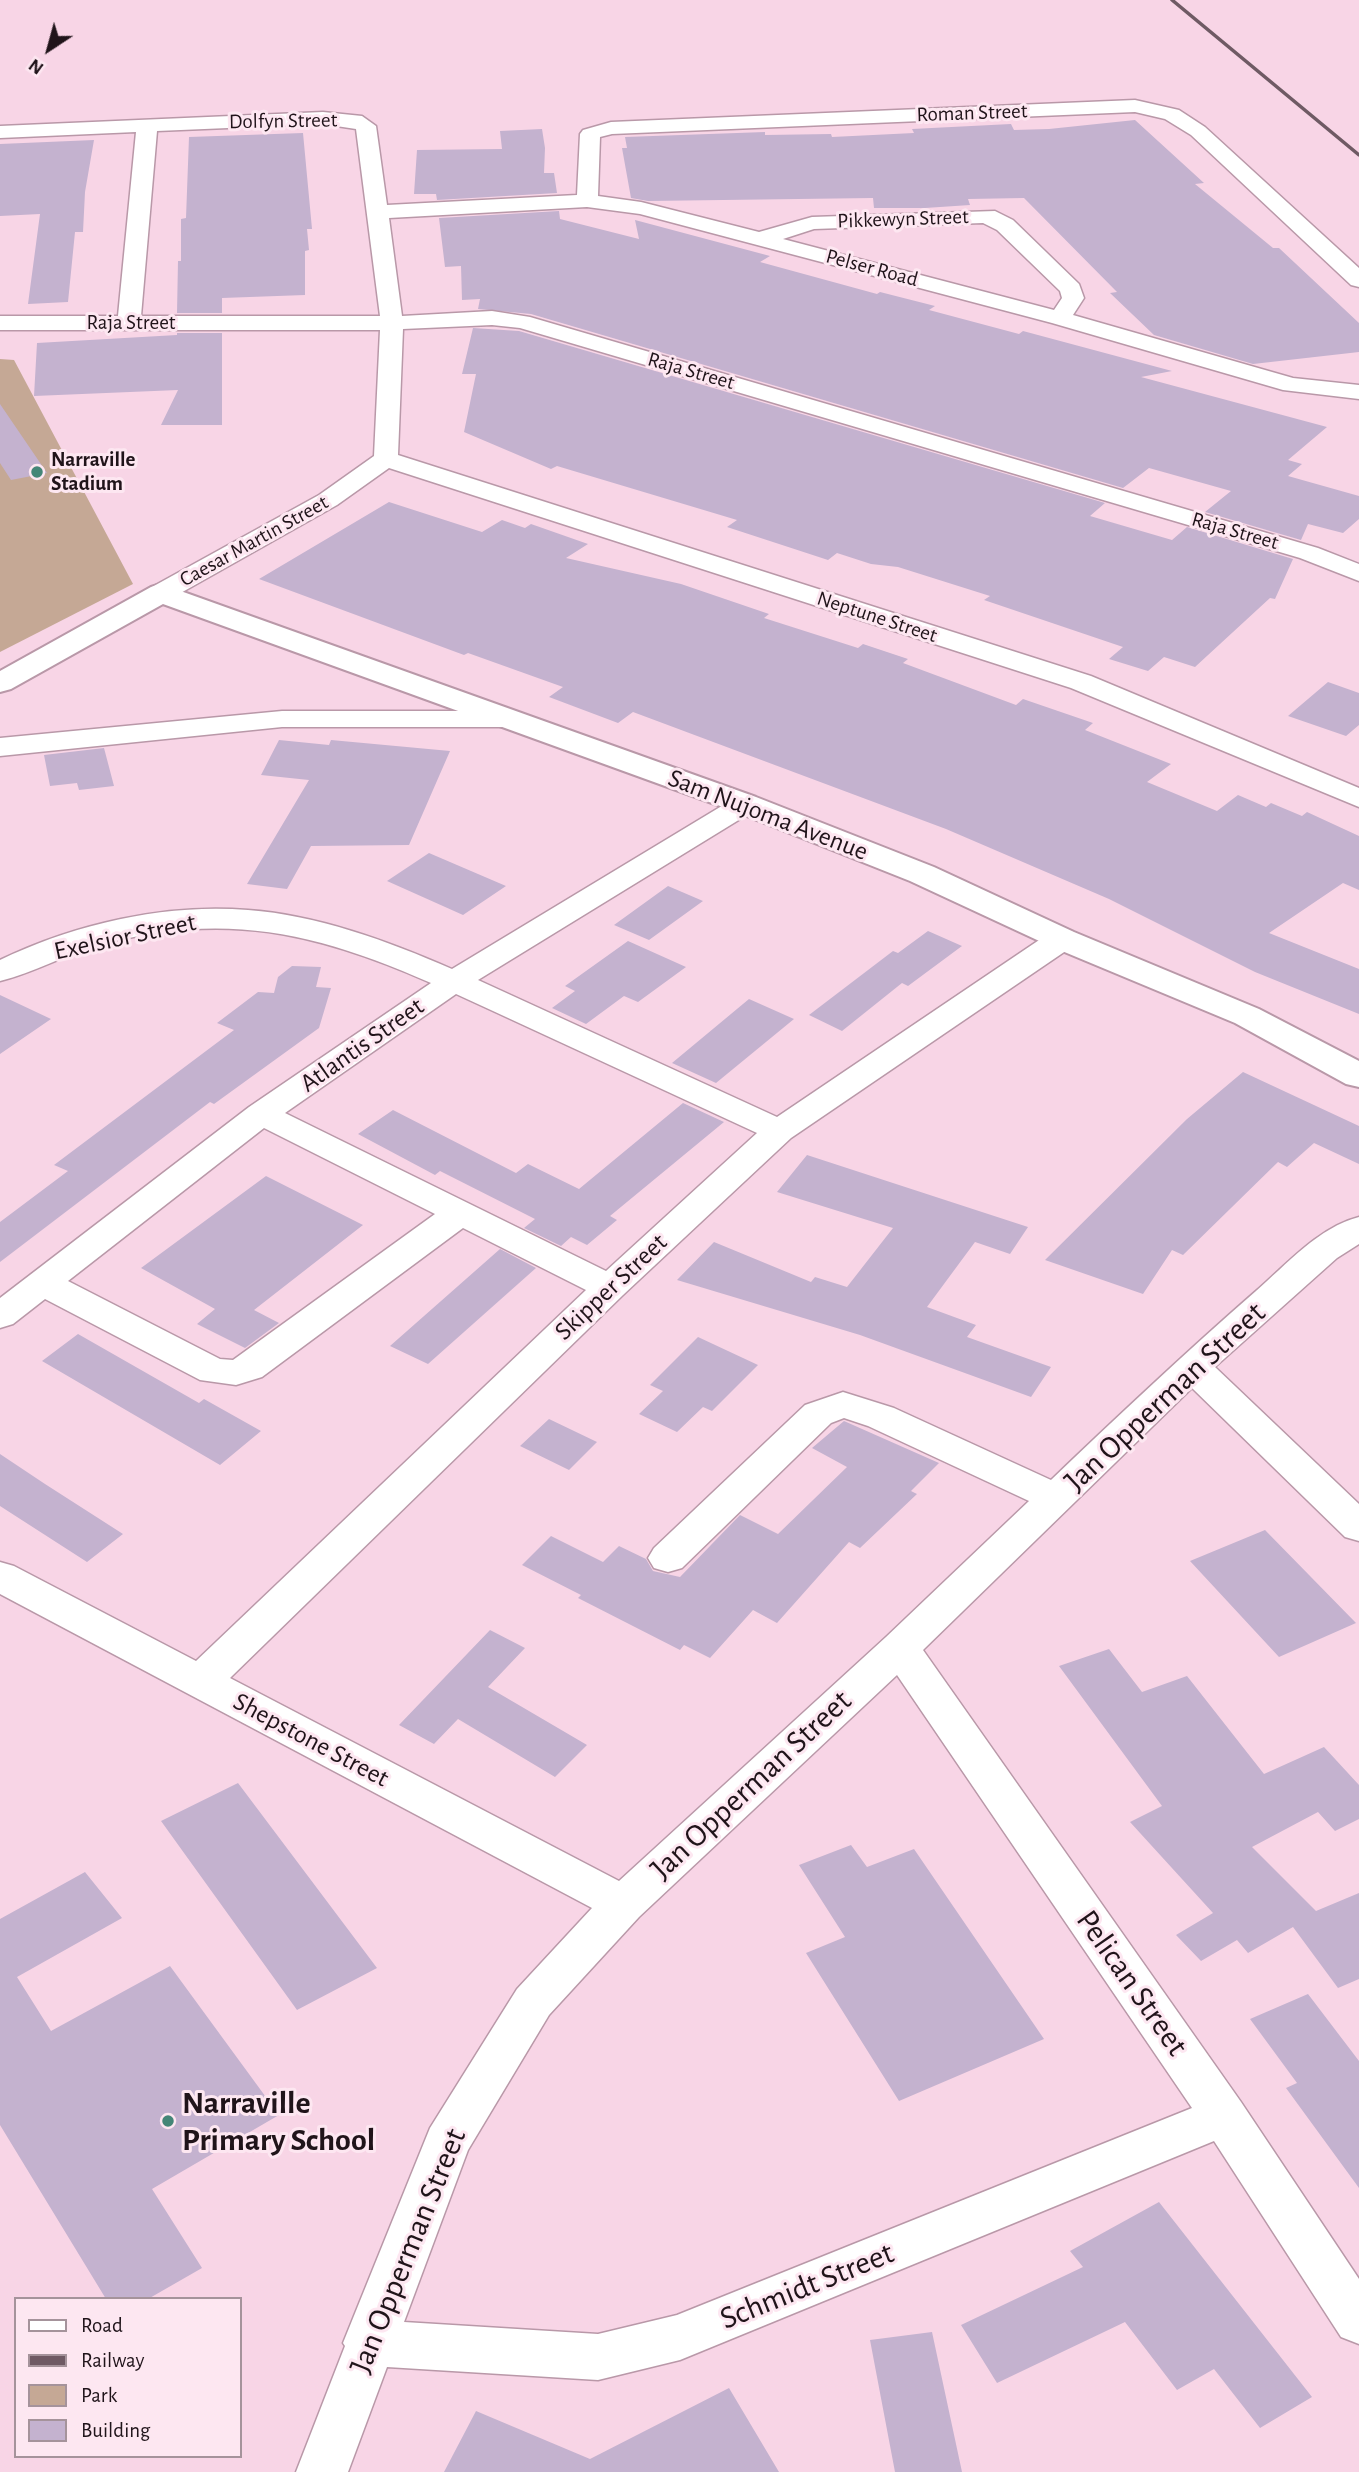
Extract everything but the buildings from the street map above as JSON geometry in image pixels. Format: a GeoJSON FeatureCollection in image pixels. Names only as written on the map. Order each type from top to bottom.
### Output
{"type":"FeatureCollection","features":[{"type":"Feature","properties":{"kind":"street","name":"Roman Street"},"geometry":{"type":"LineString","coordinates":[[587,201],[590,134],[611,128],[1135,106],[1172,114],[1198,131],[1359,280]]}},
{"type":"Feature","properties":{"kind":"street","name":"Dolfyn Street"},"geometry":{"type":"LineString","coordinates":[[0,132],[323,118],[355,120],[366,126],[368,132],[392,323]]}},
{"type":"Feature","properties":{"kind":"street"},"geometry":{"type":"LineString","coordinates":[[129,323],[147,126]]}},
{"type":"Feature","properties":{"kind":"street","name":"Pelser Road"},"geometry":{"type":"LineString","coordinates":[[377,212],[587,201],[641,208],[1060,318],[1291,385],[1359,393]]}},
{"type":"Feature","properties":{"kind":"street","name":"Pikkewyn Street"},"geometry":{"type":"LineString","coordinates":[[759,239],[812,223],[987,216],[1005,225],[1071,289],[1073,298],[1060,318]]}},
{"type":"Feature","properties":{"kind":"street","name":"Raja Street"},"geometry":{"type":"LineString","coordinates":[[0,323],[392,323],[492,318],[522,322],[1309,553],[1359,573]]}},
{"type":"Feature","properties":{"kind":"street"},"geometry":{"type":"LineString","coordinates":[[386,459],[392,323]]}},
{"type":"Feature","properties":{"kind":"street","name":"Caesar Martin Street"},"geometry":{"type":"LineString","coordinates":[[0,683],[328,500],[386,459]]}},
{"type":"Feature","properties":{"kind":"street","name":"Neptune Street"},"geometry":{"type":"LineString","coordinates":[[386,459],[1081,682],[1359,798]]}},
{"type":"Feature","properties":{"kind":"street","name":"Sam Nujoma Avenue"},"geometry":{"type":"LineString","coordinates":[[161,593],[745,804],[922,874],[1062,939],[1247,1016],[1359,1076]]}},
{"type":"Feature","properties":{"kind":"street"},"geometry":{"type":"LineString","coordinates":[[0,747],[282,719],[509,719]]}},
{"type":"Feature","properties":{"kind":"street","name":"Atlantis Street"},"geometry":{"type":"LineString","coordinates":[[0,1316],[261,1114],[454,981],[745,804]]}},
{"type":"Feature","properties":{"kind":"street","name":"Exelsior Street"},"geometry":{"type":"LineString","coordinates":[[0,972],[76,943],[184,918],[237,919],[323,933],[454,981],[779,1131]]}},
{"type":"Feature","properties":{"kind":"street","name":"Skipper Street"},"geometry":{"type":"LineString","coordinates":[[200,1682],[610,1287],[779,1131],[1062,939]]}},
{"type":"Feature","properties":{"kind":"street"},"geometry":{"type":"LineString","coordinates":[[261,1114],[610,1287]]}},
{"type":"Feature","properties":{"kind":"street"},"geometry":{"type":"LineString","coordinates":[[43,1283],[214,1371],[236,1373],[249,1368],[460,1213]]}},
{"type":"Feature","properties":{"kind":"street","name":"Jan Opperman Street"},"geometry":{"type":"LineString","coordinates":[[322,2472],[447,2142],[533,2003],[622,1904],[900,1648],[1192,1367],[1325,1250],[1359,1227]]}},
{"type":"Feature","properties":{"kind":"street"},"geometry":{"type":"LineString","coordinates":[[1192,1367],[1359,1527]]}},
{"type":"Feature","properties":{"kind":"street"},"geometry":{"type":"LineString","coordinates":[[668,1558],[818,1414],[843,1405],[881,1417],[1056,1498]]}},
{"type":"Feature","properties":{"kind":"street","name":"Shepstone Street"},"geometry":{"type":"LineString","coordinates":[[0,1576],[622,1904]]}},
{"type":"Feature","properties":{"kind":"street","name":"Pelican Street"},"geometry":{"type":"LineString","coordinates":[[900,1648],[1224,2116],[1359,2321]]}},
{"type":"Feature","properties":{"kind":"street","name":"Schmidt Street"},"geometry":{"type":"LineString","coordinates":[[369,2343],[598,2357],[680,2337],[1224,2116]]}},
{"type":"Feature","properties":{"kind":"green space","name":"Narraville Stadium"},"geometry":{"type":"Polygon","coordinates":[[[0,359],[14,360],[133,584],[0,652],[0,359]]]}},
{"type":"Feature","properties":{"kind":"railway"},"geometry":{"type":"LineString","coordinates":[[1172,0],[1359,155]]}},
{"type":"Feature","properties":{"kind":"place","name":"Narraville Stadium"},"geometry":{"type":"Point","coordinates":[37,472]}},
{"type":"Feature","properties":{"kind":"place","name":"Narraville Primary School"},"geometry":{"type":"Point","coordinates":[168,2121]}}]}
